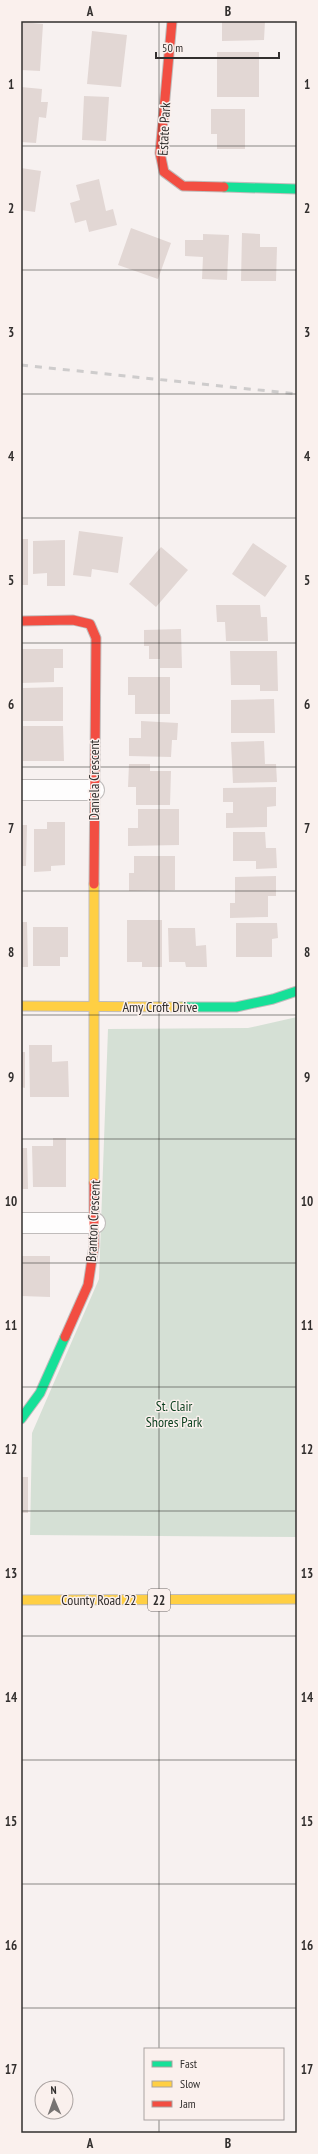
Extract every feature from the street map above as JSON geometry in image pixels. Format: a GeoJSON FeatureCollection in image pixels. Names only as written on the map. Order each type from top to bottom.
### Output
{"type":"FeatureCollection","features":[{"type":"Feature","properties":{"kind":"street","name":"Estate Park"},"geometry":{"type":"LineString","coordinates":[[172,21],[160,153],[164,172],[183,186],[297,189]]}},
{"type":"Feature","properties":{"kind":"street","name":"Daniela Crescent"},"geometry":{"type":"LineString","coordinates":[[21,621],[73,620],[90,624],[96,638],[94,790],[95,1006]]}},
{"type":"Feature","properties":{"kind":"street"},"geometry":{"type":"LineString","coordinates":[[21,790],[94,790]]}},
{"type":"Feature","properties":{"kind":"street","name":"Amy Croft Drive"},"geometry":{"type":"LineString","coordinates":[[21,1006],[236,1007],[273,999],[297,991]]}},
{"type":"Feature","properties":{"kind":"street","name":"Branton Crescent"},"geometry":{"type":"LineString","coordinates":[[21,1419],[40,1393],[88,1285],[94,1246],[95,1223],[95,1006]]}},
{"type":"Feature","properties":{"kind":"street"},"geometry":{"type":"LineString","coordinates":[[21,1223],[95,1223]]}},
{"type":"Feature","properties":{"kind":"street","name":"County Road 22"},"geometry":{"type":"LineString","coordinates":[[21,1600],[297,1600]]}},
{"type":"Feature","properties":{"kind":"green space","name":"St. Clair Shores Park"},"geometry":{"type":"Polygon","coordinates":[[[297,1017],[297,1537],[30,1535],[32,1433],[99,1279],[108,1029],[248,1028],[297,1017]]]}},
{"type":"Feature","properties":{"kind":"building"},"geometry":{"type":"Polygon","coordinates":[[[222,21],[265,21],[264,40],[222,41],[222,21]]]}},
{"type":"Feature","properties":{"kind":"building"},"geometry":{"type":"Polygon","coordinates":[[[21,22],[43,24],[40,71],[21,70],[21,22]]]}},
{"type":"Feature","properties":{"kind":"building"},"geometry":{"type":"Polygon","coordinates":[[[92,31],[127,35],[121,87],[87,84],[92,31]]]}},
{"type":"Feature","properties":{"kind":"building"},"geometry":{"type":"Polygon","coordinates":[[[217,52],[259,52],[259,97],[217,97],[217,52]]]}},
{"type":"Feature","properties":{"kind":"building"},"geometry":{"type":"Polygon","coordinates":[[[21,87],[42,89],[41,102],[48,102],[46,118],[39,117],[36,143],[21,142],[21,87]]]}},
{"type":"Feature","properties":{"kind":"building"},"geometry":{"type":"Polygon","coordinates":[[[84,96],[109,97],[106,141],[82,140],[84,96]]]}},
{"type":"Feature","properties":{"kind":"building"},"geometry":{"type":"Polygon","coordinates":[[[211,109],[245,109],[245,149],[217,149],[217,134],[211,134],[211,109]]]}},
{"type":"Feature","properties":{"kind":"building"},"geometry":{"type":"Polygon","coordinates":[[[21,168],[41,171],[35,212],[21,210],[21,168]]]}},
{"type":"Feature","properties":{"kind":"building"},"geometry":{"type":"Polygon","coordinates":[[[99,179],[106,211],[113,209],[117,225],[89,232],[86,220],[75,223],[70,203],[80,200],[76,185],[99,179]]]}},
{"type":"Feature","properties":{"kind":"building"},"geometry":{"type":"Polygon","coordinates":[[[131,228],[171,243],[158,279],[118,265],[131,228]]]}},
{"type":"Feature","properties":{"kind":"building"},"geometry":{"type":"Polygon","coordinates":[[[242,233],[260,234],[260,247],[277,247],[276,281],[241,281],[242,233]]]}},
{"type":"Feature","properties":{"kind":"building"},"geometry":{"type":"Polygon","coordinates":[[[203,234],[229,235],[227,280],[202,279],[203,257],[185,256],[185,240],[203,240],[203,234]]]}},
{"type":"Feature","properties":{"kind":"building"},"geometry":{"type":"Polygon","coordinates":[[[79,531],[123,537],[118,573],[92,569],[91,577],[73,575],[79,531]]]}},
{"type":"Feature","properties":{"kind":"building"},"geometry":{"type":"Polygon","coordinates":[[[21,539],[28,539],[28,585],[21,585],[21,539]]]}},
{"type":"Feature","properties":{"kind":"building"},"geometry":{"type":"Polygon","coordinates":[[[65,540],[65,586],[47,586],[47,573],[33,574],[33,541],[65,540]]]}},
{"type":"Feature","properties":{"kind":"building"},"geometry":{"type":"Polygon","coordinates":[[[253,543],[287,566],[265,597],[232,574],[253,543]]]}},
{"type":"Feature","properties":{"kind":"building"},"geometry":{"type":"Polygon","coordinates":[[[161,547],[188,570],[156,607],[129,584],[161,547]]]}},
{"type":"Feature","properties":{"kind":"building"},"geometry":{"type":"Polygon","coordinates":[[[216,605],[260,605],[261,617],[267,617],[268,641],[226,641],[225,622],[217,622],[216,605]]]}},
{"type":"Feature","properties":{"kind":"building"},"geometry":{"type":"Polygon","coordinates":[[[181,629],[182,668],[160,668],[160,659],[149,659],[149,646],[144,646],[144,630],[181,629]]]}},
{"type":"Feature","properties":{"kind":"building"},"geometry":{"type":"Polygon","coordinates":[[[21,649],[63,649],[63,668],[54,668],[54,682],[21,683],[21,649]]]}},
{"type":"Feature","properties":{"kind":"building"},"geometry":{"type":"Polygon","coordinates":[[[230,651],[277,651],[278,691],[260,691],[260,685],[231,685],[230,651]]]}},
{"type":"Feature","properties":{"kind":"building"},"geometry":{"type":"Polygon","coordinates":[[[128,677],[170,677],[170,714],[135,714],[135,695],[128,695],[128,677]]]}},
{"type":"Feature","properties":{"kind":"building"},"geometry":{"type":"Polygon","coordinates":[[[63,687],[63,721],[23,721],[23,688],[63,687]]]}},
{"type":"Feature","properties":{"kind":"building"},"geometry":{"type":"Polygon","coordinates":[[[274,699],[275,733],[231,733],[231,700],[274,699]]]}},
{"type":"Feature","properties":{"kind":"building"},"geometry":{"type":"Polygon","coordinates":[[[141,721],[178,723],[177,740],[172,740],[171,757],[129,756],[129,738],[141,738],[141,721]]]}},
{"type":"Feature","properties":{"kind":"building"},"geometry":{"type":"Polygon","coordinates":[[[23,726],[63,726],[64,761],[23,761],[23,726]]]}},
{"type":"Feature","properties":{"kind":"building"},"geometry":{"type":"Polygon","coordinates":[[[264,741],[265,764],[276,764],[277,782],[233,783],[231,742],[264,741]]]}},
{"type":"Feature","properties":{"kind":"building"},"geometry":{"type":"Polygon","coordinates":[[[129,764],[150,764],[150,771],[171,771],[170,805],[136,805],[136,787],[128,787],[129,764]]]}},
{"type":"Feature","properties":{"kind":"building"},"geometry":{"type":"Polygon","coordinates":[[[276,787],[276,806],[267,807],[267,827],[226,828],[226,813],[233,813],[233,802],[223,802],[223,788],[276,787]]]}},
{"type":"Feature","properties":{"kind":"building"},"geometry":{"type":"Polygon","coordinates":[[[138,809],[179,809],[179,845],[128,846],[128,828],[138,828],[138,809]]]}},
{"type":"Feature","properties":{"kind":"building"},"geometry":{"type":"Polygon","coordinates":[[[47,822],[65,822],[65,865],[51,866],[51,871],[34,872],[34,829],[47,829],[47,822]]]}},
{"type":"Feature","properties":{"kind":"building"},"geometry":{"type":"Polygon","coordinates":[[[21,825],[27,825],[26,866],[21,866],[21,825]]]}},
{"type":"Feature","properties":{"kind":"building"},"geometry":{"type":"Polygon","coordinates":[[[233,832],[265,832],[266,848],[276,848],[277,868],[256,869],[256,861],[233,861],[233,832]]]}},
{"type":"Feature","properties":{"kind":"building"},"geometry":{"type":"Polygon","coordinates":[[[134,856],[175,856],[175,890],[129,891],[129,873],[134,873],[134,856]]]}},
{"type":"Feature","properties":{"kind":"building"},"geometry":{"type":"Polygon","coordinates":[[[276,876],[276,896],[268,896],[268,917],[230,918],[230,903],[235,903],[235,877],[276,876]]]}},
{"type":"Feature","properties":{"kind":"building"},"geometry":{"type":"Polygon","coordinates":[[[127,920],[162,920],[162,967],[142,967],[142,962],[127,962],[127,920]]]}},
{"type":"Feature","properties":{"kind":"building"},"geometry":{"type":"Polygon","coordinates":[[[21,922],[27,922],[28,967],[21,967],[21,922]]]}},
{"type":"Feature","properties":{"kind":"building"},"geometry":{"type":"Polygon","coordinates":[[[236,923],[277,923],[278,938],[272,939],[272,957],[236,957],[236,923]]]}},
{"type":"Feature","properties":{"kind":"building"},"geometry":{"type":"Polygon","coordinates":[[[33,927],[68,927],[68,957],[60,957],[60,966],[33,966],[33,927]]]}},
{"type":"Feature","properties":{"kind":"building"},"geometry":{"type":"Polygon","coordinates":[[[168,928],[195,928],[196,946],[206,945],[207,967],[186,967],[185,962],[169,962],[168,928]]]}},
{"type":"Feature","properties":{"kind":"building"},"geometry":{"type":"Polygon","coordinates":[[[29,1045],[52,1045],[52,1062],[68,1061],[69,1097],[30,1097],[29,1045]]]}},
{"type":"Feature","properties":{"kind":"building"},"geometry":{"type":"Polygon","coordinates":[[[21,1052],[25,1052],[25,1088],[21,1087],[21,1052]]]}},
{"type":"Feature","properties":{"kind":"building"},"geometry":{"type":"Polygon","coordinates":[[[53,1138],[66,1138],[66,1187],[33,1187],[32,1146],[53,1146],[53,1138]]]}},
{"type":"Feature","properties":{"kind":"building"},"geometry":{"type":"Polygon","coordinates":[[[21,1148],[27,1148],[28,1189],[21,1189],[21,1148]]]}},
{"type":"Feature","properties":{"kind":"building"},"geometry":{"type":"Polygon","coordinates":[[[21,1256],[50,1256],[50,1297],[21,1296],[21,1256]]]}},
{"type":"Feature","properties":{"kind":"building"},"geometry":{"type":"Polygon","coordinates":[[[21,1477],[28,1477],[28,1513],[21,1513],[21,1477]]]}},
{"type":"Feature","properties":{"kind":"railway"},"geometry":{"type":"LineString","coordinates":[[21,365],[297,394]]}},
{"type":"Feature","properties":{"kind":"traffic: fast"},"geometry":{"type":"LineString","coordinates":[[224,187],[297,189]]}},
{"type":"Feature","properties":{"kind":"traffic: fast"},"geometry":{"type":"LineString","coordinates":[[182,1007],[236,1007],[273,999],[297,991]]}},
{"type":"Feature","properties":{"kind":"traffic: fast"},"geometry":{"type":"LineString","coordinates":[[21,1419],[40,1393],[65,1337]]}},
{"type":"Feature","properties":{"kind":"traffic: slow"},"geometry":{"type":"LineString","coordinates":[[94,884],[94,1183]]}},
{"type":"Feature","properties":{"kind":"traffic: slow"},"geometry":{"type":"LineString","coordinates":[[21,1006],[182,1007]]}},
{"type":"Feature","properties":{"kind":"traffic: slow"},"geometry":{"type":"LineString","coordinates":[[21,1600],[297,1599]]}},
{"type":"Feature","properties":{"kind":"traffic: jam"},"geometry":{"type":"LineString","coordinates":[[172,21],[160,153],[164,172],[183,186],[224,187]]}},
{"type":"Feature","properties":{"kind":"traffic: jam"},"geometry":{"type":"LineString","coordinates":[[21,621],[73,620],[90,624],[96,638],[94,884]]}},
{"type":"Feature","properties":{"kind":"traffic: jam"},"geometry":{"type":"LineString","coordinates":[[65,1337],[88,1285],[94,1246],[94,1183]]}}]}
